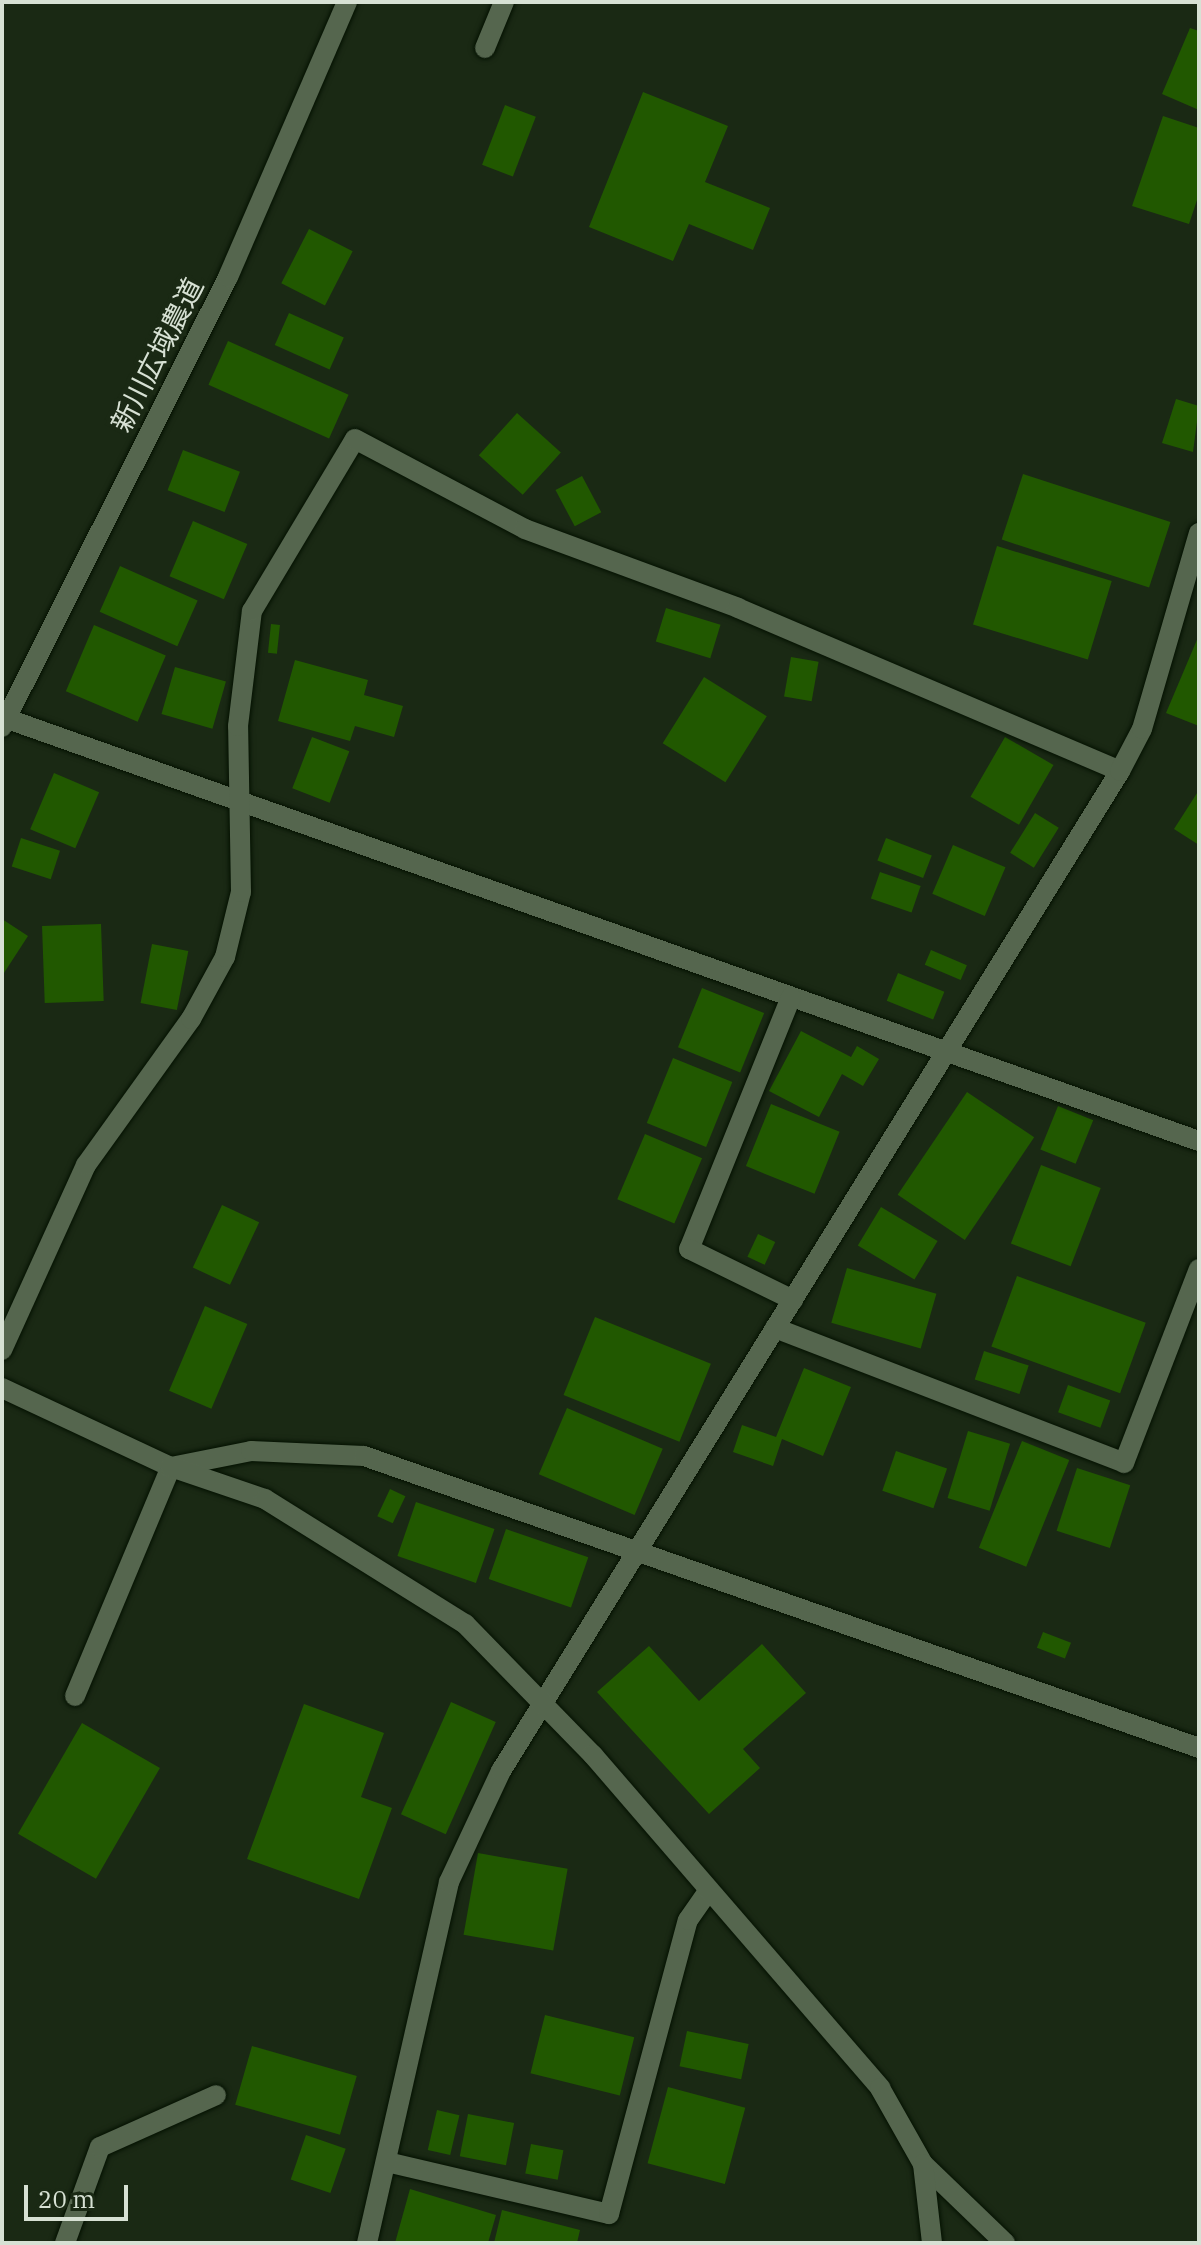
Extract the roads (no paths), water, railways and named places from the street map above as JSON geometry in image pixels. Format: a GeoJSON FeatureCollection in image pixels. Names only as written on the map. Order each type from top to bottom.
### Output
{"type":"FeatureCollection","features":[{"type":"Feature","properties":{"kind":"street","name":"新川広域農道"},"geometry":{"type":"LineString","coordinates":[[3,721],[228,277],[347,2]]}},
{"type":"Feature","properties":{"kind":"street"},"geometry":{"type":"LineString","coordinates":[[485,48],[504,2]]}},
{"type":"Feature","properties":{"kind":"street"},"geometry":{"type":"LineString","coordinates":[[2,1350],[86,1165],[191,1019],[225,957],[241,892],[244,803],[238,726],[252,611],[355,439],[525,529],[738,608],[1120,771]]}},
{"type":"Feature","properties":{"kind":"street"},"geometry":{"type":"LineString","coordinates":[[367,2243],[449,1882],[501,1771],[633,1553],[948,1053],[1120,771],[1142,729],[1199,533]]}},
{"type":"Feature","properties":{"kind":"street"},"geometry":{"type":"LineString","coordinates":[[3,721],[244,803],[1199,1141]]}},
{"type":"Feature","properties":{"kind":"street"},"geometry":{"type":"LineString","coordinates":[[791,997],[689,1249],[793,1300]]}},
{"type":"Feature","properties":{"kind":"street"},"geometry":{"type":"LineString","coordinates":[[775,1328],[1124,1463],[1199,1269]]}},
{"type":"Feature","properties":{"kind":"street"},"geometry":{"type":"LineString","coordinates":[[2,1388],[171,1467],[265,1499],[361,1554],[465,1624],[544,1701],[880,2088],[923,2164],[1005,2243]]}},
{"type":"Feature","properties":{"kind":"street"},"geometry":{"type":"LineString","coordinates":[[171,1467],[251,1451],[364,1456],[633,1553],[1199,1748]]}},
{"type":"Feature","properties":{"kind":"street"},"geometry":{"type":"LineString","coordinates":[[75,1696],[171,1467]]}},
{"type":"Feature","properties":{"kind":"street"},"geometry":{"type":"LineString","coordinates":[[387,2162],[609,2214],[688,1920],[708,1891]]}},
{"type":"Feature","properties":{"kind":"street"},"geometry":{"type":"LineString","coordinates":[[65,2243],[100,2147],[216,2095]]}},
{"type":"Feature","properties":{"kind":"street"},"geometry":{"type":"LineString","coordinates":[[923,2164],[932,2243]]}}]}
